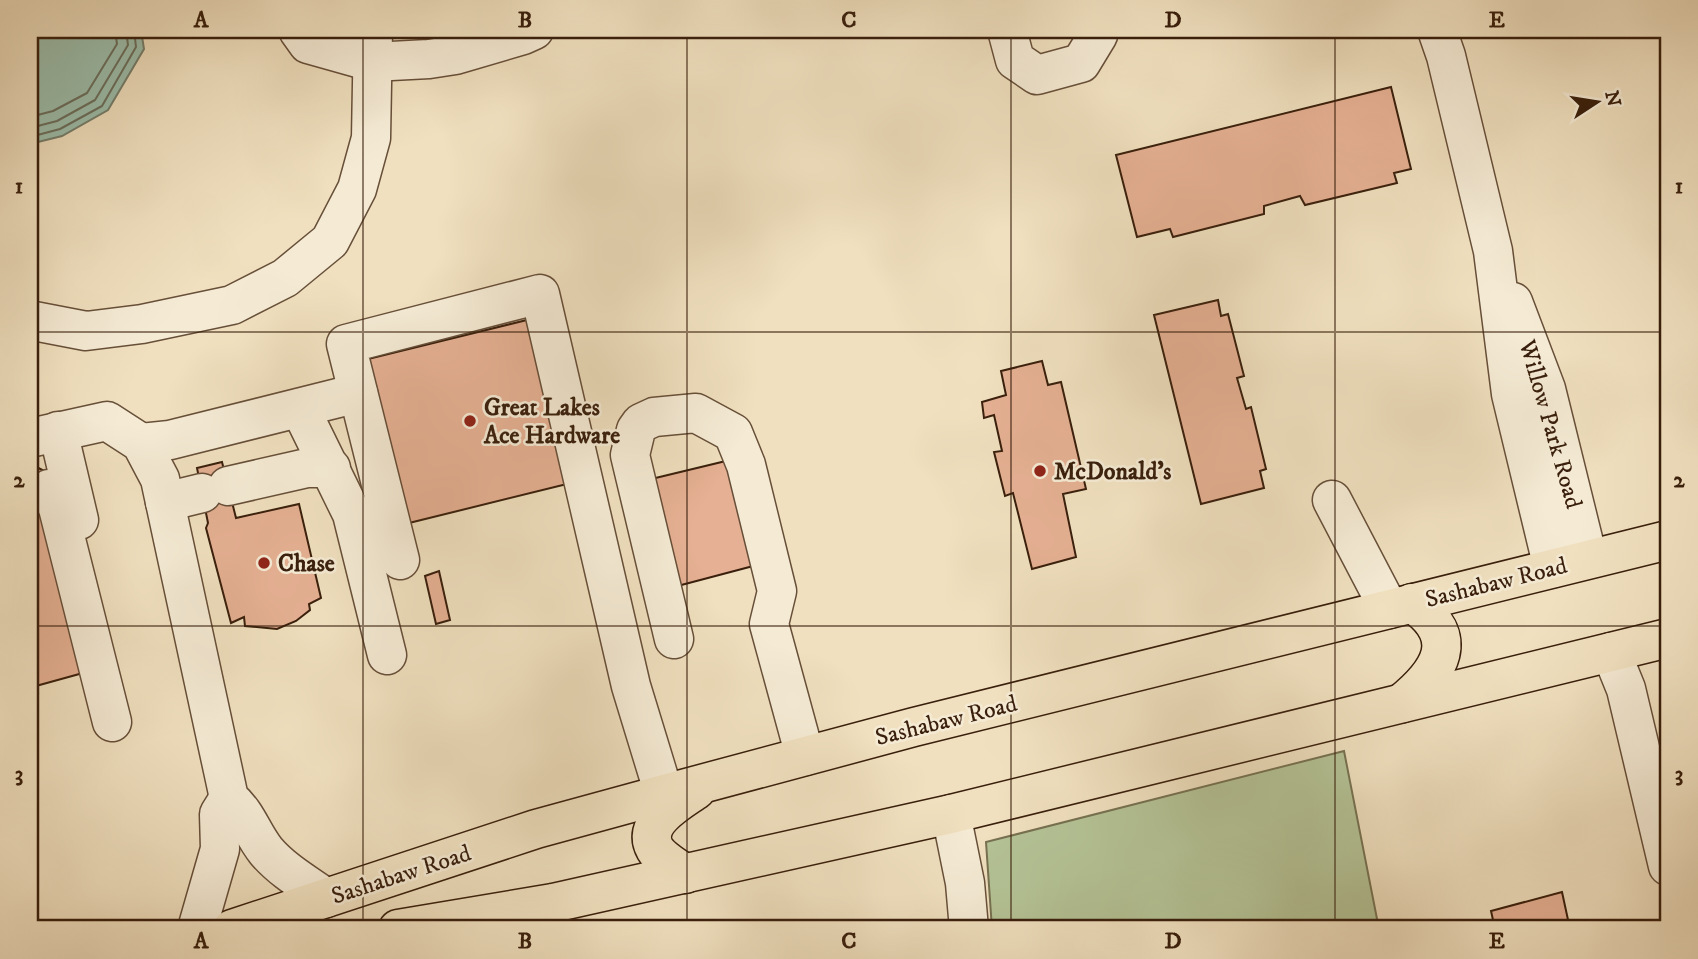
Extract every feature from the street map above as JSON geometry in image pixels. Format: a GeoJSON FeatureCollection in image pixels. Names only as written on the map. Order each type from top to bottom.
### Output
{"type":"FeatureCollection","features":[{"type":"Feature","properties":{"kind":"main road","name":"Sashabaw Road"},"geometry":{"type":"LineString","coordinates":[[232,929],[536,829],[664,794],[805,756],[1668,540]]}},
{"type":"Feature","properties":{"kind":"main road"},"geometry":{"type":"LineString","coordinates":[[1400,606],[1427,613],[1440,634],[1441,655],[1432,675],[1402,703]]}},
{"type":"Feature","properties":{"kind":"main road"},"geometry":{"type":"LineString","coordinates":[[398,929],[553,903],[951,814],[1668,638]]}},
{"type":"Feature","properties":{"kind":"main road"},"geometry":{"type":"LineString","coordinates":[[685,874],[656,851],[653,831],[668,811],[706,783]]}},
{"type":"Feature","properties":{"kind":"street"},"geometry":{"type":"LineString","coordinates":[[298,30],[308,44],[372,46],[429,60],[523,36],[534,30]]}},
{"type":"Feature","properties":{"kind":"street"},"geometry":{"type":"LineString","coordinates":[[1007,30],[1015,60],[1037,75],[1081,63],[1098,35],[1097,30]]}},
{"type":"Feature","properties":{"kind":"street","name":"Willow Park Road"},"geometry":{"type":"LineString","coordinates":[[1437,30],[1446,56],[1493,251],[1546,389],[1570,564]]}},
{"type":"Feature","properties":{"kind":"street"},"geometry":{"type":"LineString","coordinates":[[31,320],[86,331],[142,324],[232,304],[285,278],[330,241],[357,189],[371,138],[372,46]]}},
{"type":"Feature","properties":{"kind":"street"},"geometry":{"type":"LineString","coordinates":[[400,560],[346,344],[540,294],[631,686],[664,794]]}},
{"type":"Feature","properties":{"kind":"street"},"geometry":{"type":"LineString","coordinates":[[141,443],[170,440],[358,393]]}},
{"type":"Feature","properties":{"kind":"street"},"geometry":{"type":"LineString","coordinates":[[300,408],[352,514],[387,655]]}},
{"type":"Feature","properties":{"kind":"street"},"geometry":{"type":"LineString","coordinates":[[674,639],[630,455],[635,430],[641,423],[654,417],[696,412],[733,433],[746,465],[777,591],[769,624],[805,756]]}},
{"type":"Feature","properties":{"kind":"street"},"geometry":{"type":"LineString","coordinates":[[93,647],[87,555],[44,434],[107,421],[141,443],[160,479],[229,798],[243,810],[266,851],[326,898]]}},
{"type":"Feature","properties":{"kind":"street"},"geometry":{"type":"LineString","coordinates":[[165,502],[307,468],[331,468]]}},
{"type":"Feature","properties":{"kind":"street"},"geometry":{"type":"LineString","coordinates":[[49,489],[58,508],[112,722]]}},
{"type":"Feature","properties":{"kind":"street"},"geometry":{"type":"LineString","coordinates":[[1332,500],[1400,606]]}},
{"type":"Feature","properties":{"kind":"street"},"geometry":{"type":"LineString","coordinates":[[1611,652],[1626,689],[1668,866]]}},
{"type":"Feature","properties":{"kind":"street"},"geometry":{"type":"LineString","coordinates":[[197,929],[218,856],[219,814],[229,798]]}},
{"type":"Feature","properties":{"kind":"street"},"geometry":{"type":"LineString","coordinates":[[951,814],[965,883],[969,929]]}},
{"type":"Feature","properties":{"kind":"shaded area"},"geometry":{"type":"Polygon","coordinates":[[[1344,751],[1379,929],[992,929],[986,842],[1344,751]]]}},
{"type":"Feature","properties":{"kind":"water"},"geometry":{"type":"Polygon","coordinates":[[[30,30],[141,30],[144,49],[108,110],[62,136],[30,144],[30,30]]]}},
{"type":"Feature","properties":{"kind":"building"},"geometry":{"type":"Polygon","coordinates":[[[1391,87],[1411,169],[1394,173],[1397,183],[1305,205],[1300,196],[1264,206],[1264,214],[1173,237],[1170,229],[1137,237],[1116,155],[1391,87]]]}},
{"type":"Feature","properties":{"kind":"building"},"geometry":{"type":"Polygon","coordinates":[[[1218,300],[1221,316],[1228,314],[1244,376],[1237,378],[1246,409],[1251,407],[1266,469],[1260,471],[1264,488],[1201,504],[1154,315],[1218,300]]]}},
{"type":"Feature","properties":{"kind":"building","name":"Great Lakes Ace Hardware"},"geometry":{"type":"Polygon","coordinates":[[[531,319],[571,483],[409,523],[368,359],[531,319]]]}},
{"type":"Feature","properties":{"kind":"building","name":"McDonald's"},"geometry":{"type":"Polygon","coordinates":[[[1042,361],[1048,385],[1061,382],[1086,489],[1063,494],[1076,557],[1032,569],[1013,493],[1005,496],[994,452],[1002,451],[994,415],[984,418],[982,402],[1006,395],[1001,371],[1042,361]]]}},
{"type":"Feature","properties":{"kind":"building"},"geometry":{"type":"Polygon","coordinates":[[[730,460],[757,565],[670,588],[643,481],[730,460]]]}},
{"type":"Feature","properties":{"kind":"building","name":"Chase"},"geometry":{"type":"Polygon","coordinates":[[[222,462],[236,518],[299,504],[321,598],[309,604],[310,610],[296,621],[277,629],[245,626],[244,617],[231,623],[206,528],[208,523],[197,468],[222,462]]]}},
{"type":"Feature","properties":{"kind":"building"},"geometry":{"type":"Polygon","coordinates":[[[33,465],[55,477],[83,673],[36,686],[38,693],[30,695],[30,469],[33,465]]]}},
{"type":"Feature","properties":{"kind":"building"},"geometry":{"type":"Polygon","coordinates":[[[439,571],[450,620],[436,624],[425,576],[439,571]]]}},
{"type":"Feature","properties":{"kind":"building"},"geometry":{"type":"Polygon","coordinates":[[[1562,892],[1570,929],[1495,929],[1491,911],[1562,892]]]}},
{"type":"Feature","properties":{"kind":"place","name":"Great Lakes Ace Hardware"},"geometry":{"type":"Point","coordinates":[470,421]}},
{"type":"Feature","properties":{"kind":"place","name":"McDonald's"},"geometry":{"type":"Point","coordinates":[1040,471]}},
{"type":"Feature","properties":{"kind":"place","name":"Chase"},"geometry":{"type":"Point","coordinates":[264,563]}}]}
